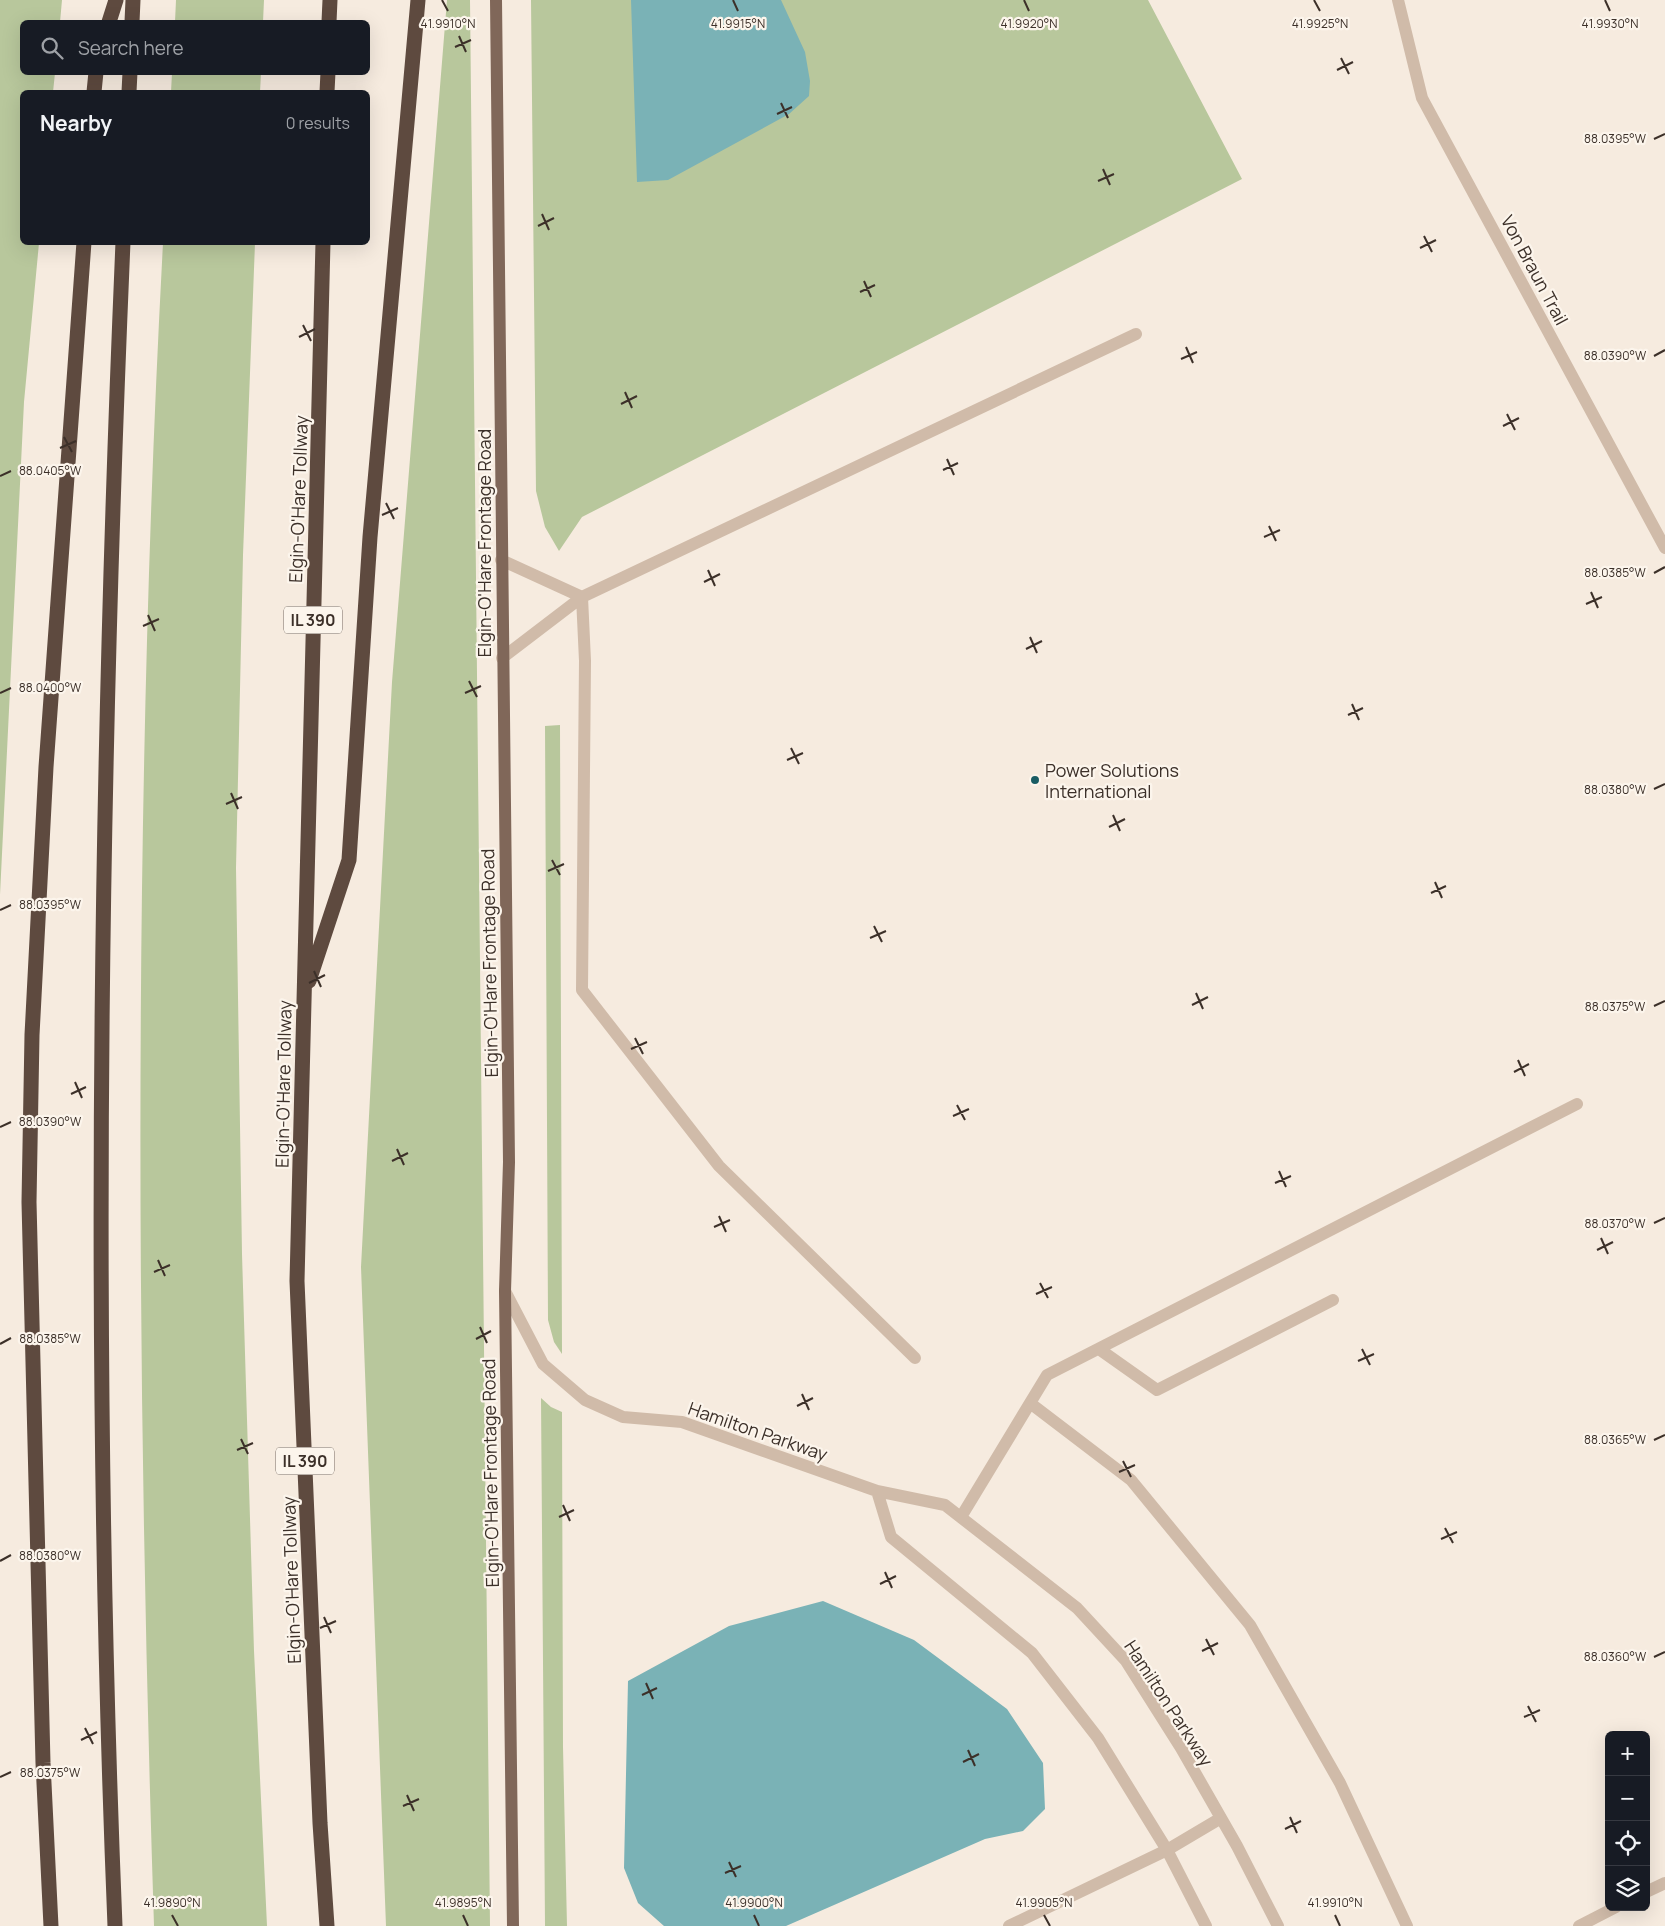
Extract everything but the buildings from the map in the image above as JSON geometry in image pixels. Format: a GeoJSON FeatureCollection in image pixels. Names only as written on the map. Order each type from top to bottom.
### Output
{"type":"FeatureCollection","features":[{"type":"Feature","properties":{"kind":"highway"},"geometry":{"type":"LineString","coordinates":[[110,20],[116,0]]}},
{"type":"Feature","properties":{"kind":"highway"},"geometry":{"type":"LineString","coordinates":[[132,20],[133,0]]}},
{"type":"Feature","properties":{"kind":"highway"},"geometry":{"type":"LineString","coordinates":[[329,20],[330,0]]}},
{"type":"Feature","properties":{"kind":"highway"},"geometry":{"type":"LineString","coordinates":[[304,997],[349,860],[370,537],[418,0]]}},
{"type":"Feature","properties":{"kind":"highway"},"geometry":{"type":"LineString","coordinates":[[94,90],[96,75]]}},
{"type":"Feature","properties":{"kind":"highway"},"geometry":{"type":"LineString","coordinates":[[129,90],[130,75]]}},
{"type":"Feature","properties":{"kind":"highway"},"geometry":{"type":"LineString","coordinates":[[328,75],[328,90]]}},
{"type":"Feature","properties":{"kind":"highway"},"geometry":{"type":"LineString","coordinates":[[51,1926],[43,1763],[29,1202],[32,1035],[46,767],[84,245]]}},
{"type":"Feature","properties":{"kind":"highway"},"geometry":{"type":"LineString","coordinates":[[115,1926],[108,1765],[101,1292],[104,887],[113,487],[123,245]]}},
{"type":"Feature","properties":{"kind":"highway","name":"Elgin-O'Hare Tollway"},"geometry":{"type":"LineString","coordinates":[[324,245],[297,1281],[320,1823],[327,1926]]}},
{"type":"Feature","properties":{"kind":"main road","name":"Elgin-O'Hare Frontage Road"},"geometry":{"type":"LineString","coordinates":[[496,0],[509,1162],[505,1291],[513,1926]]}},
{"type":"Feature","properties":{"kind":"street","name":"Von Braun Trail"},"geometry":{"type":"LineString","coordinates":[[1398,0],[1422,98],[1665,548]]}},
{"type":"Feature","properties":{"kind":"street"},"geometry":{"type":"LineString","coordinates":[[502,658],[582,598],[1136,334]]}},
{"type":"Feature","properties":{"kind":"street"},"geometry":{"type":"LineString","coordinates":[[501,560],[582,598]]}},
{"type":"Feature","properties":{"kind":"street"},"geometry":{"type":"LineString","coordinates":[[582,598],[585,661],[582,990],[719,1166],[915,1358]]}},
{"type":"Feature","properties":{"kind":"street"},"geometry":{"type":"LineString","coordinates":[[961,1517],[1047,1375],[1577,1104]]}},
{"type":"Feature","properties":{"kind":"street","name":"Hamilton Parkway"},"geometry":{"type":"LineString","coordinates":[[505,1291],[543,1364],[585,1400],[623,1417],[682,1422],[877,1491],[945,1505],[1077,1608],[1126,1661],[1181,1748],[1221,1818],[1278,1926]]}},
{"type":"Feature","properties":{"kind":"street"},"geometry":{"type":"LineString","coordinates":[[1099,1349],[1157,1390],[1333,1300]]}},
{"type":"Feature","properties":{"kind":"street"},"geometry":{"type":"LineString","coordinates":[[1030,1403],[1131,1480],[1250,1625],[1340,1783],[1407,1926]]}},
{"type":"Feature","properties":{"kind":"street"},"geometry":{"type":"LineString","coordinates":[[877,1491],[890,1537],[1032,1653],[1098,1738],[1167,1850],[1206,1926]]}},
{"type":"Feature","properties":{"kind":"street"},"geometry":{"type":"LineString","coordinates":[[1009,1926],[1167,1850],[1221,1818]]}},
{"type":"Feature","properties":{"kind":"street"},"geometry":{"type":"LineString","coordinates":[[1650,1890],[1665,1882]]}},
{"type":"Feature","properties":{"kind":"street"},"geometry":{"type":"LineString","coordinates":[[1579,1926],[1608,1911]]}},
{"type":"Feature","properties":{"kind":"green space"},"geometry":{"type":"Polygon","coordinates":[[[0,0],[62,0],[60,20],[20,20],[20,75],[55,75],[53,90],[20,90],[20,245],[39,245],[24,402],[0,895],[0,0]]]}},
{"type":"Feature","properties":{"kind":"green space"},"geometry":{"type":"Polygon","coordinates":[[[176,0],[264,0],[263,20],[175,20],[176,0]]]}},
{"type":"Feature","properties":{"kind":"green space"},"geometry":{"type":"Polygon","coordinates":[[[447,0],[470,0],[490,1926],[386,1926],[361,1267],[392,682],[447,0]]]}},
{"type":"Feature","properties":{"kind":"green space"},"geometry":{"type":"Polygon","coordinates":[[[531,0],[1148,0],[1242,179],[582,517],[559,551],[545,527],[536,491],[531,0]]]}},
{"type":"Feature","properties":{"kind":"green space"},"geometry":{"type":"Polygon","coordinates":[[[172,75],[261,75],[260,90],[171,90],[172,75]]]}},
{"type":"Feature","properties":{"kind":"green space"},"geometry":{"type":"Polygon","coordinates":[[[163,245],[255,245],[243,555],[236,868],[242,1254],[254,1651],[267,1926],[154,1926],[144,1505],[140,1084],[146,663],[163,245]]]}},
{"type":"Feature","properties":{"kind":"green space"},"geometry":{"type":"Polygon","coordinates":[[[560,725],[562,1354],[554,1342],[548,1320],[545,726],[560,725]]]}},
{"type":"Feature","properties":{"kind":"green space"},"geometry":{"type":"Polygon","coordinates":[[[541,1398],[551,1407],[562,1412],[563,1747],[567,1926],[545,1926],[541,1398]]]}},
{"type":"Feature","properties":{"kind":"water"},"geometry":{"type":"Polygon","coordinates":[[[631,0],[781,0],[805,52],[810,81],[809,96],[789,114],[668,180],[637,182],[631,0]]]}},
{"type":"Feature","properties":{"kind":"water"},"geometry":{"type":"Polygon","coordinates":[[[823,1601],[914,1640],[1007,1709],[1043,1763],[1045,1809],[1023,1831],[985,1839],[786,1926],[664,1926],[638,1903],[624,1868],[628,1681],[729,1626],[823,1601]]]}},
{"type":"Feature","properties":{"kind":"place","name":"Power Solutions International"},"geometry":{"type":"Point","coordinates":[1035,780]}}]}
